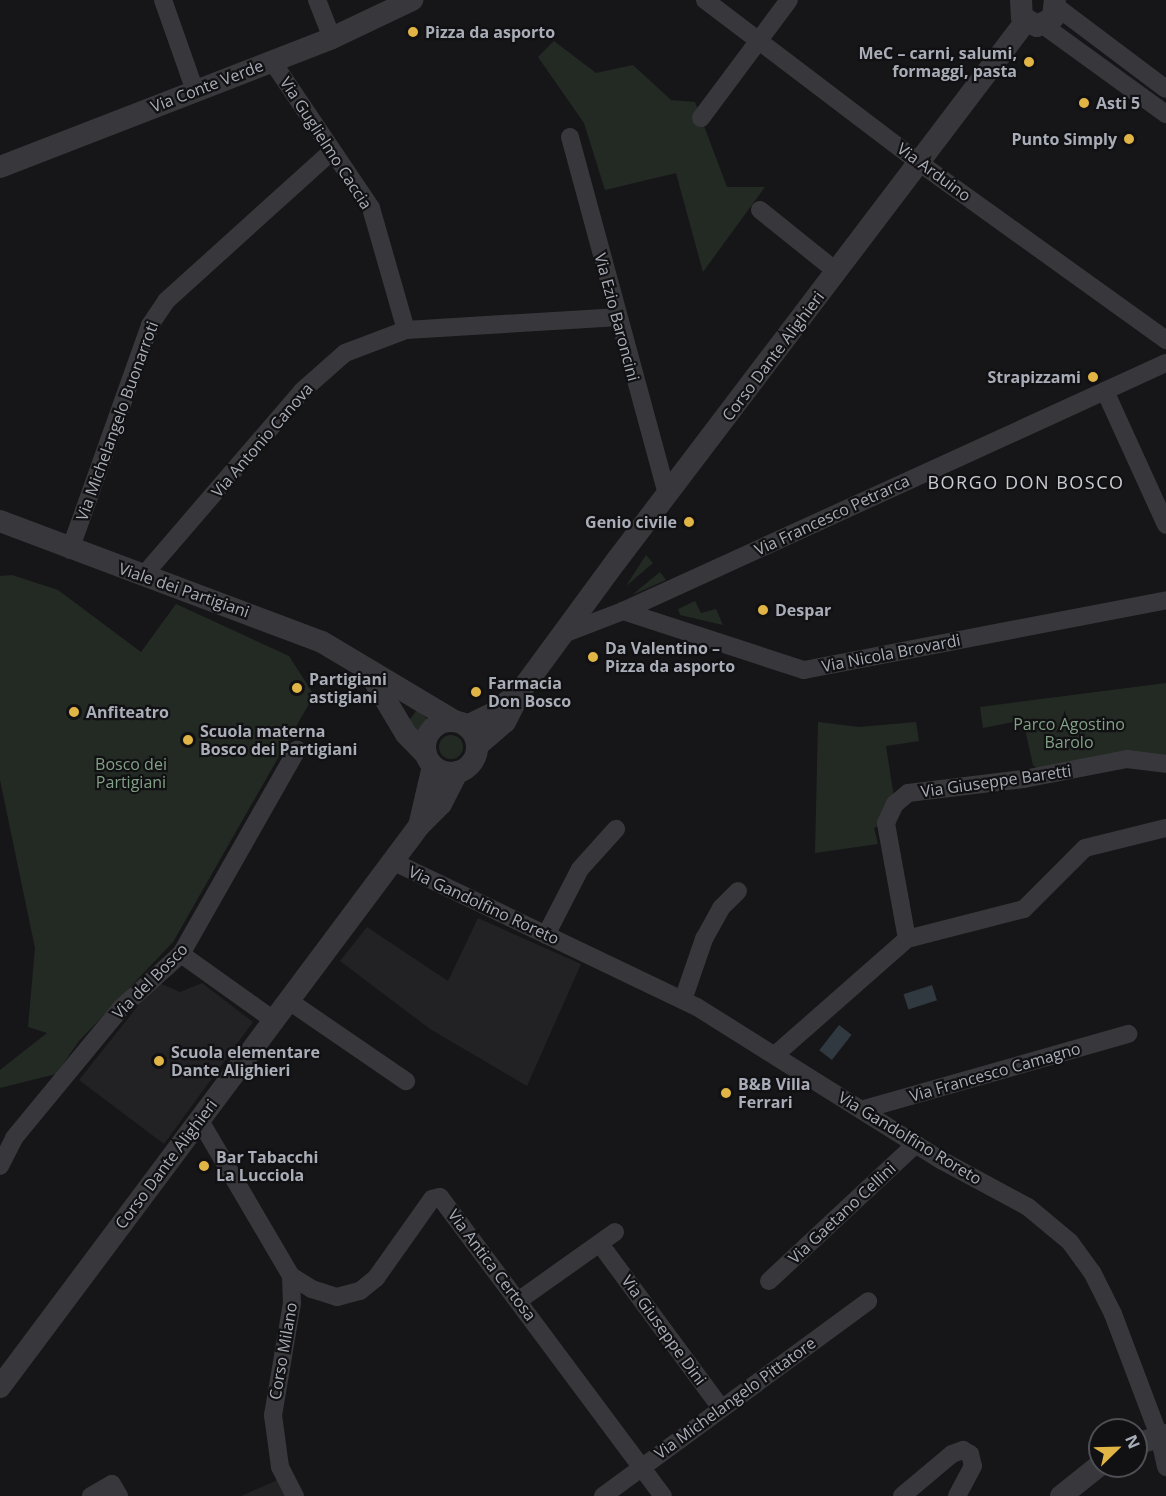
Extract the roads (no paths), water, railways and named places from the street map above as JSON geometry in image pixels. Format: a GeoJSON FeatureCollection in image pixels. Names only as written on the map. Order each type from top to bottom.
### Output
{"type":"FeatureCollection","features":[{"type":"Feature","properties":{"kind":"street"},"geometry":{"type":"LineString","coordinates":[[163,0],[195,91]]}},
{"type":"Feature","properties":{"kind":"street"},"geometry":{"type":"LineString","coordinates":[[317,0],[332,38]]}},
{"type":"Feature","properties":{"kind":"street","name":"Via Conte Verde"},"geometry":{"type":"LineString","coordinates":[[0,167],[332,38],[412,0]]}},
{"type":"Feature","properties":{"kind":"street","name":"Via Arduino"},"geometry":{"type":"LineString","coordinates":[[705,0],[917,161],[1166,340]]}},
{"type":"Feature","properties":{"kind":"street"},"geometry":{"type":"LineString","coordinates":[[701,118],[789,0]]}},
{"type":"Feature","properties":{"kind":"street"},"geometry":{"type":"LineString","coordinates":[[1056,4],[1166,89]]}},
{"type":"Feature","properties":{"kind":"street","name":"Corso Dante Alighieri"},"geometry":{"type":"LineString","coordinates":[[477,746],[505,722],[520,692],[836,271],[1025,10],[1053,18],[1056,4]]}},
{"type":"Feature","properties":{"kind":"street"},"geometry":{"type":"LineString","coordinates":[[1025,10],[1166,114]]}},
{"type":"Feature","properties":{"kind":"street","name":"Via Guglielmo Caccia"},"geometry":{"type":"LineString","coordinates":[[272,61],[370,208],[406,330]]}},
{"type":"Feature","properties":{"kind":"street","name":"Via Ezio Baroncini"},"geometry":{"type":"LineString","coordinates":[[570,138],[616,317],[667,495]]}},
{"type":"Feature","properties":{"kind":"street","name":"Via Michelangelo Buonarroti"},"geometry":{"type":"LineString","coordinates":[[70,550],[150,325],[161,309],[332,151]]}},
{"type":"Feature","properties":{"kind":"street"},"geometry":{"type":"LineString","coordinates":[[760,210],[836,271]]}},
{"type":"Feature","properties":{"kind":"street","name":"Via Antonio Canova"},"geometry":{"type":"LineString","coordinates":[[143,576],[302,391],[345,354],[406,330],[616,317]]}},
{"type":"Feature","properties":{"kind":"street","name":"Via Francesco Petrarca"},"geometry":{"type":"LineString","coordinates":[[563,634],[623,611],[1166,363]]}},
{"type":"Feature","properties":{"kind":"street"},"geometry":{"type":"LineString","coordinates":[[1105,391],[1166,525]]}},
{"type":"Feature","properties":{"kind":"street","name":"Viale dei Partigiani"},"geometry":{"type":"LineString","coordinates":[[0,521],[70,550],[282,625],[364,666],[460,723]]}},
{"type":"Feature","properties":{"kind":"street","name":"Via Nicola Brovardi"},"geometry":{"type":"LineString","coordinates":[[623,611],[804,670],[1166,600]]}},
{"type":"Feature","properties":{"kind":"street"},"geometry":{"type":"LineString","coordinates":[[364,666],[406,734],[429,761],[457,772],[472,763],[477,746],[460,723],[430,730],[429,761]]}},
{"type":"Feature","properties":{"kind":"street","name":"Corso Dante Alighieri"},"geometry":{"type":"LineString","coordinates":[[460,723],[494,712],[520,692]]}},
{"type":"Feature","properties":{"kind":"street","name":"Via del Bosco"},"geometry":{"type":"LineString","coordinates":[[0,1166],[14,1138],[121,1008],[181,954],[297,750]]}},
{"type":"Feature","properties":{"kind":"street","name":"Via Giuseppe Baretti"},"geometry":{"type":"LineString","coordinates":[[907,939],[886,823],[895,804],[908,793],[1024,779],[1127,759],[1166,764]]}},
{"type":"Feature","properties":{"kind":"street","name":"Corso Dante Alighieri"},"geometry":{"type":"LineString","coordinates":[[419,826],[429,761]]}},
{"type":"Feature","properties":{"kind":"street","name":"Corso Dante Alighieri"},"geometry":{"type":"LineString","coordinates":[[0,1387],[419,826],[441,804],[457,772]]}},
{"type":"Feature","properties":{"kind":"street"},"geometry":{"type":"LineString","coordinates":[[775,1055],[907,939],[1024,909],[1085,848],[1166,828]]}},
{"type":"Feature","properties":{"kind":"street"},"geometry":{"type":"LineString","coordinates":[[546,934],[580,869],[616,829]]}},
{"type":"Feature","properties":{"kind":"street","name":"Via Gandolfino Roreto"},"geometry":{"type":"LineString","coordinates":[[394,862],[683,1000],[916,1144],[1028,1207],[1070,1242],[1113,1314],[1162,1436],[1166,1467]]}},
{"type":"Feature","properties":{"kind":"street"},"geometry":{"type":"LineString","coordinates":[[683,1000],[704,939],[721,908],[738,891]]}},
{"type":"Feature","properties":{"kind":"street"},"geometry":{"type":"LineString","coordinates":[[181,954],[275,1021]]}},
{"type":"Feature","properties":{"kind":"street"},"geometry":{"type":"LineString","coordinates":[[289,1001],[406,1081]]}},
{"type":"Feature","properties":{"kind":"street","name":"Via Francesco Camagno"},"geometry":{"type":"LineString","coordinates":[[861,1110],[1128,1034]]}},
{"type":"Feature","properties":{"kind":"street","name":"Corso Milano"},"geometry":{"type":"LineString","coordinates":[[199,1119],[291,1276],[292,1302],[273,1425],[280,1467],[295,1496]]}},
{"type":"Feature","properties":{"kind":"street","name":"Via Gaetano Cellini"},"geometry":{"type":"LineString","coordinates":[[769,1281],[916,1144]]}},
{"type":"Feature","properties":{"kind":"street","name":"Via Antica Certosa"},"geometry":{"type":"LineString","coordinates":[[291,1276],[312,1289],[337,1297],[360,1291],[376,1278],[431,1201],[439,1197],[663,1496]]}},
{"type":"Feature","properties":{"kind":"street"},"geometry":{"type":"LineString","coordinates":[[519,1301],[615,1232]]}},
{"type":"Feature","properties":{"kind":"street","name":"Via Giuseppe Dini"},"geometry":{"type":"LineString","coordinates":[[606,1252],[721,1408]]}},
{"type":"Feature","properties":{"kind":"street","name":"Via Michelangelo Pittatore"},"geometry":{"type":"LineString","coordinates":[[603,1496],[868,1301]]}},
{"type":"Feature","properties":{"kind":"street"},"geometry":{"type":"LineString","coordinates":[[902,1496],[952,1454],[963,1450],[970,1455],[973,1466],[957,1496]]}},
{"type":"Feature","properties":{"kind":"street"},"geometry":{"type":"LineString","coordinates":[[1061,1496],[1088,1475]]}},
{"type":"Feature","properties":{"kind":"street"},"geometry":{"type":"LineString","coordinates":[[92,1496],[116,1490]]}},
{"type":"Feature","properties":{"kind":"place","name":"Pizza da asporto"},"geometry":{"type":"Point","coordinates":[413,32]}},
{"type":"Feature","properties":{"kind":"place","name":"MeC – carni, salumi, formaggi, pasta"},"geometry":{"type":"Point","coordinates":[1029,62]}},
{"type":"Feature","properties":{"kind":"place","name":"Asti 5"},"geometry":{"type":"Point","coordinates":[1084,103]}},
{"type":"Feature","properties":{"kind":"place","name":"Punto Simply"},"geometry":{"type":"Point","coordinates":[1129,139]}},
{"type":"Feature","properties":{"kind":"place","name":"Strapizzami"},"geometry":{"type":"Point","coordinates":[1093,377]}},
{"type":"Feature","properties":{"kind":"place","name":"Genio civile"},"geometry":{"type":"Point","coordinates":[689,522]}},
{"type":"Feature","properties":{"kind":"place","name":"Despar"},"geometry":{"type":"Point","coordinates":[763,610]}},
{"type":"Feature","properties":{"kind":"place","name":"Da Valentino – Pizza da asporto"},"geometry":{"type":"Point","coordinates":[593,657]}},
{"type":"Feature","properties":{"kind":"place","name":"Partigiani astigiani"},"geometry":{"type":"Point","coordinates":[297,688]}},
{"type":"Feature","properties":{"kind":"place","name":"Farmacia Don Bosco"},"geometry":{"type":"Point","coordinates":[476,692]}},
{"type":"Feature","properties":{"kind":"place","name":"Anfiteatro"},"geometry":{"type":"Point","coordinates":[74,712]}},
{"type":"Feature","properties":{"kind":"place","name":"Scuola materna Bosco dei Partigiani"},"geometry":{"type":"Point","coordinates":[188,740]}},
{"type":"Feature","properties":{"kind":"place","name":"Scuola elementare Dante Alighieri"},"geometry":{"type":"Point","coordinates":[159,1061]}},
{"type":"Feature","properties":{"kind":"place","name":"B&B Villa Ferrari"},"geometry":{"type":"Point","coordinates":[726,1093]}},
{"type":"Feature","properties":{"kind":"place","name":"Bar Tabacchi La Lucciola"},"geometry":{"type":"Point","coordinates":[204,1166]}},
{"type":"Feature","properties":{"kind":"district","name":"BORGO DON BOSCO"},"geometry":{"type":"Point","coordinates":[1026,482]}},
{"type":"Feature","properties":{"kind":"park label","name":"Parco Agostino Barolo"},"geometry":{"type":"Point","coordinates":[1069,733]}},
{"type":"Feature","properties":{"kind":"park label","name":"Bosco dei Partigiani"},"geometry":{"type":"Point","coordinates":[131,773]}}]}
